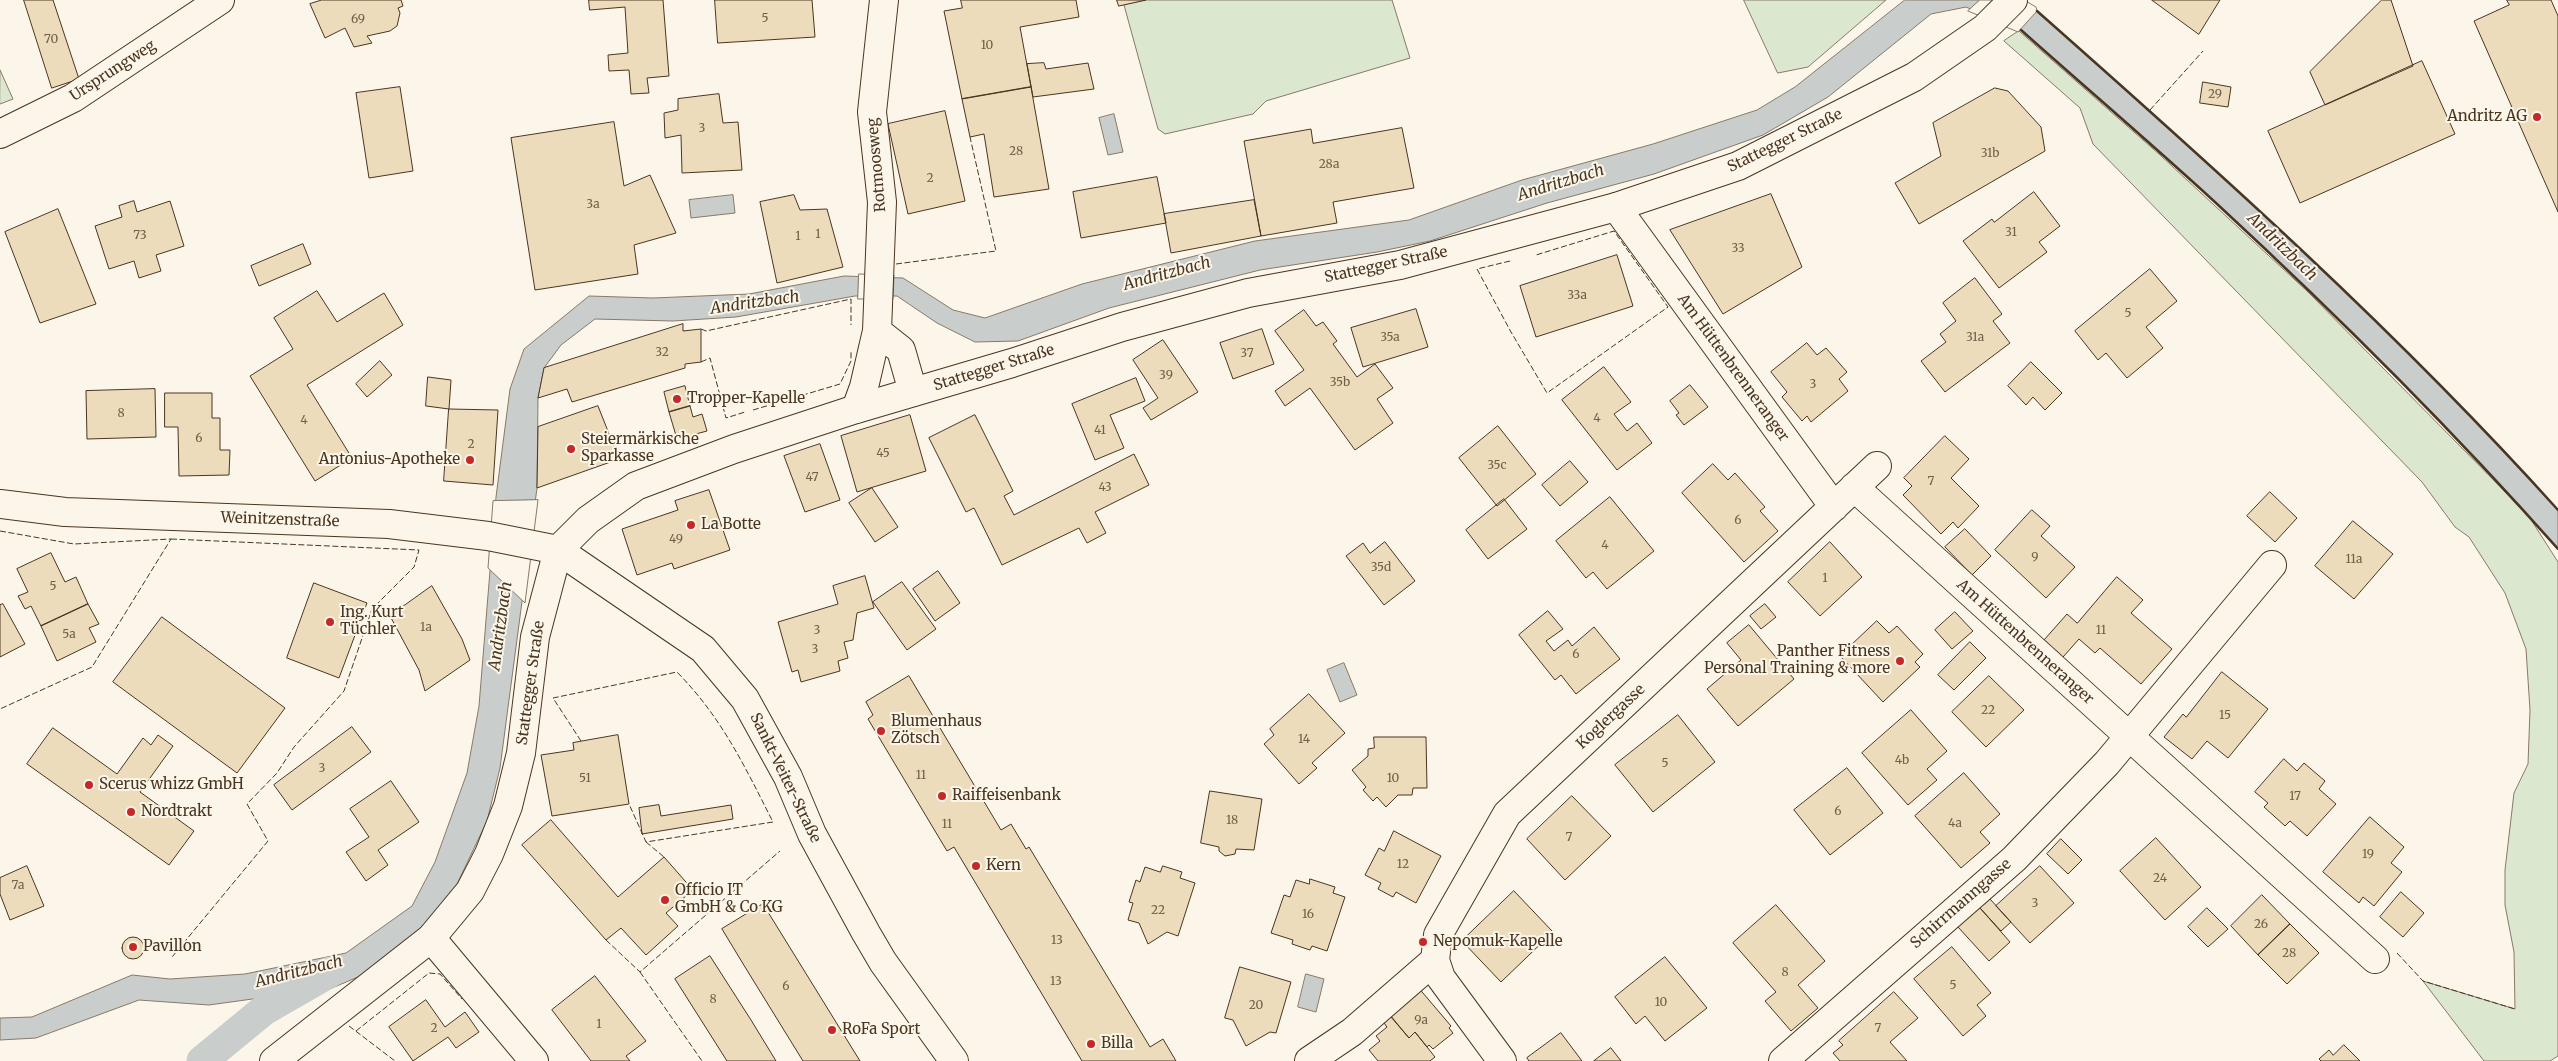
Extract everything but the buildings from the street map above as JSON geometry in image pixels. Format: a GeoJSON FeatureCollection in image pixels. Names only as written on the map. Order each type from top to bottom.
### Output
{"type":"FeatureCollection","features":[{"type":"Feature","properties":{"kind":"street","name":"Ursprungweg"},"geometry":{"type":"LineString","coordinates":[[0,134],[73,98],[220,0]]}},
{"type":"Feature","properties":{"kind":"street","name":"Rotmoosweg"},"geometry":{"type":"LineString","coordinates":[[856,408],[864,387],[877,331],[882,202],[872,112],[884,0]]}},
{"type":"Feature","properties":{"kind":"street","name":"Stattegger Straße"},"geometry":{"type":"LineString","coordinates":[[274,1061],[431,938],[470,890],[489,854],[508,806],[521,753],[546,548],[636,486],[734,449],[856,408],[1012,363],[1122,327],[1248,293],[1400,265],[1616,207],[1738,166],[1914,77],[1985,28],[2013,0]]}},
{"type":"Feature","properties":{"kind":"street","name":"Am Hüttenbrenneranger"},"geometry":{"type":"LineString","coordinates":[[1616,207],[1834,507]]}},
{"type":"Feature","properties":{"kind":"street"},"geometry":{"type":"LineString","coordinates":[[877,331],[902,350],[913,392]]}},
{"type":"Feature","properties":{"kind":"street"},"geometry":{"type":"LineString","coordinates":[[1834,507],[1877,466]]}},
{"type":"Feature","properties":{"kind":"street","name":"Am Hüttenbrenneranger"},"geometry":{"type":"LineString","coordinates":[[1854,487],[2374,959]]}},
{"type":"Feature","properties":{"kind":"street","name":"Weinitzenstraße"},"geometry":{"type":"LineString","coordinates":[[0,504],[65,512],[388,524],[488,536],[546,548]]}},
{"type":"Feature","properties":{"kind":"street","name":"Koglergasse"},"geometry":{"type":"LineString","coordinates":[[1434,960],[1438,935],[1507,814],[1834,507]]}},
{"type":"Feature","properties":{"kind":"street","name":"Sankt-Veiter-Straße"},"geometry":{"type":"LineString","coordinates":[[546,548],[703,649],[745,699],[788,777],[812,834],[866,933],[883,962],[954,1061]]}},
{"type":"Feature","properties":{"kind":"street"},"geometry":{"type":"LineString","coordinates":[[2129,736],[2272,565]]}},
{"type":"Feature","properties":{"kind":"street","name":"Schirrmanngasse"},"geometry":{"type":"LineString","coordinates":[[1783,1061],[2014,859],[2107,763],[2129,736]]}},
{"type":"Feature","properties":{"kind":"street"},"geometry":{"type":"LineString","coordinates":[[431,938],[534,1061]]}},
{"type":"Feature","properties":{"kind":"street"},"geometry":{"type":"LineString","coordinates":[[1309,1061],[1352,1032],[1434,960],[1441,978],[1502,1061]]}},
{"type":"Feature","properties":{"kind":"green space"},"geometry":{"type":"Polygon","coordinates":[[[1146,0],[1392,0],[1410,58],[1266,101],[1253,114],[1165,134],[1158,129],[1124,5],[1146,0]]]}},
{"type":"Feature","properties":{"kind":"green space"},"geometry":{"type":"Polygon","coordinates":[[[1744,0],[1886,0],[1808,67],[1778,73],[1744,0]]]}},
{"type":"Feature","properties":{"kind":"green space"},"geometry":{"type":"Polygon","coordinates":[[[2019,31],[2160,155],[2308,292],[2528,515],[2558,562],[2558,1056],[2550,1061],[2484,1061],[2423,981],[2515,1009],[2514,952],[2505,905],[2505,870],[2514,793],[2528,764],[2530,710],[2526,649],[2505,593],[2469,537],[2455,527],[2422,482],[2093,144],[2080,108],[2004,41],[2019,31]]]}},
{"type":"Feature","properties":{"kind":"green space"},"geometry":{"type":"Polygon","coordinates":[[[0,70],[13,99],[0,104],[0,70]]]}},
{"type":"Feature","properties":{"kind":"water","name":"Andritzbach"},"geometry":{"type":"Polygon","coordinates":[[[1905,0],[2019,0],[2037,11],[2305,253],[2370,315],[2497,444],[2558,510],[2558,549],[2433,413],[2236,221],[2021,30],[1966,7],[1931,14],[1828,97],[1763,135],[1654,174],[1547,203],[1430,241],[1377,252],[1260,270],[1109,308],[1018,341],[975,342],[937,323],[897,296],[855,296],[736,317],[673,321],[595,319],[561,345],[544,368],[538,398],[537,488],[500,768],[487,821],[457,884],[420,931],[365,974],[332,988],[209,1005],[139,1000],[36,1038],[0,1040],[0,1018],[32,1017],[132,975],[170,979],[245,974],[346,953],[412,906],[435,862],[467,773],[479,706],[496,497],[510,389],[524,349],[589,296],[653,298],[749,294],[844,276],[903,278],[953,310],[985,318],[1082,284],[1255,241],[1409,220],[1522,180],[1653,144],[1757,110],[1795,87],[1905,0]]]}},
{"type":"Feature","properties":{"kind":"water"},"geometry":{"type":"Polygon","coordinates":[[[1114,114],[1123,152],[1108,155],[1099,118],[1114,114]]]}},
{"type":"Feature","properties":{"kind":"water"},"geometry":{"type":"Polygon","coordinates":[[[733,195],[735,213],[691,218],[689,200],[733,195]]]}},
{"type":"Feature","properties":{"kind":"water"},"geometry":{"type":"Polygon","coordinates":[[[1344,663],[1357,695],[1340,702],[1327,670],[1344,663]]]}},
{"type":"Feature","properties":{"kind":"water"},"geometry":{"type":"Polygon","coordinates":[[[1306,974],[1324,979],[1316,1012],[1298,1007],[1306,974]]]}},
{"type":"Feature","properties":{"kind":"pier"},"geometry":{"type":"Polygon","coordinates":[[[1980,0],[2024,0],[2036,7],[2037,11],[2018,32],[1968,11],[1980,0]]]}},
{"type":"Feature","properties":{"kind":"pier"},"geometry":{"type":"Polygon","coordinates":[[[859,274],[894,275],[893,299],[858,299],[859,274]]]}},
{"type":"Feature","properties":{"kind":"pier"},"geometry":{"type":"Polygon","coordinates":[[[538,500],[525,603],[488,568],[493,501],[538,500]]]}},
{"type":"Feature","properties":{"kind":"waterway","name":"Andritzbach"},"geometry":{"type":"LineString","coordinates":[[202,1061],[264,1010],[330,972]]}},
{"type":"Feature","properties":{"kind":"fence"},"geometry":{"type":"LineString","coordinates":[[2150,110],[2203,51]]}},
{"type":"Feature","properties":{"kind":"fence"},"geometry":{"type":"LineString","coordinates":[[896,264],[996,251],[970,137]]}},
{"type":"Feature","properties":{"kind":"fence"},"geometry":{"type":"LineString","coordinates":[[1510,261],[1477,269],[1547,393],[1668,307],[1614,231],[1536,255]]}},
{"type":"Feature","properties":{"kind":"fence"},"geometry":{"type":"LineString","coordinates":[[701,329],[706,331],[851,299],[851,325]]}},
{"type":"Feature","properties":{"kind":"fence"},"geometry":{"type":"LineString","coordinates":[[753,410],[840,384],[851,361],[851,350]]}},
{"type":"Feature","properties":{"kind":"fence"},"geometry":{"type":"LineString","coordinates":[[701,362],[710,358],[726,418],[745,412]]}},
{"type":"Feature","properties":{"kind":"fence"},"geometry":{"type":"LineString","coordinates":[[0,531],[74,544],[171,539],[92,667],[0,709]]}},
{"type":"Feature","properties":{"kind":"fence"},"geometry":{"type":"LineString","coordinates":[[171,539],[419,550],[414,567],[372,609],[344,691],[294,747],[277,773],[247,804],[268,841],[172,957]]}},
{"type":"Feature","properties":{"kind":"fence"},"geometry":{"type":"LineString","coordinates":[[581,741],[553,698],[677,672],[693,689],[720,725],[742,762],[773,822],[646,842],[629,804]]}},
{"type":"Feature","properties":{"kind":"fence"},"geometry":{"type":"LineString","coordinates":[[646,842],[664,857]]}},
{"type":"Feature","properties":{"kind":"fence"},"geometry":{"type":"LineString","coordinates":[[606,940],[640,972],[780,851]]}},
{"type":"Feature","properties":{"kind":"fence"},"geometry":{"type":"LineString","coordinates":[[2397,953],[2423,981],[2515,1009]]}},
{"type":"Feature","properties":{"kind":"fence"},"geometry":{"type":"LineString","coordinates":[[640,972],[702,1061]]}},
{"type":"Feature","properties":{"kind":"fence"},"geometry":{"type":"LineString","coordinates":[[356,1031],[429,973],[440,974],[462,999]]}},
{"type":"Feature","properties":{"kind":"fence"},"geometry":{"type":"LineString","coordinates":[[349,1026],[395,1061]]}},
{"type":"Feature","properties":{"kind":"wall"},"geometry":{"type":"LineString","coordinates":[[2037,11],[2172,131],[2370,315],[2497,444],[2558,510]]}},
{"type":"Feature","properties":{"kind":"wall"},"geometry":{"type":"LineString","coordinates":[[2021,30],[2192,181],[2304,286],[2434,415],[2558,549]]}},
{"type":"Feature","properties":{"kind":"place","name":"Andritz AG"},"geometry":{"type":"Point","coordinates":[2537,117]}},
{"type":"Feature","properties":{"kind":"place","name":"Tropper-Kapelle"},"geometry":{"type":"Point","coordinates":[677,399]}},
{"type":"Feature","properties":{"kind":"place","name":"Steiermärkische Sparkasse"},"geometry":{"type":"Point","coordinates":[571,449]}},
{"type":"Feature","properties":{"kind":"place","name":"Antonius-Apotheke"},"geometry":{"type":"Point","coordinates":[470,460]}},
{"type":"Feature","properties":{"kind":"place","name":"La Botte"},"geometry":{"type":"Point","coordinates":[691,525]}},
{"type":"Feature","properties":{"kind":"place","name":"Ing. Kurt Tüchler"},"geometry":{"type":"Point","coordinates":[330,622]}},
{"type":"Feature","properties":{"kind":"place","name":"Panther Fitness Personal Training & more"},"geometry":{"type":"Point","coordinates":[1900,661]}},
{"type":"Feature","properties":{"kind":"place","name":"Blumenhaus Zötsch"},"geometry":{"type":"Point","coordinates":[881,731]}},
{"type":"Feature","properties":{"kind":"place","name":"Scerus whizz GmbH"},"geometry":{"type":"Point","coordinates":[89,785]}},
{"type":"Feature","properties":{"kind":"place","name":"Raiffeisenbank"},"geometry":{"type":"Point","coordinates":[942,796]}},
{"type":"Feature","properties":{"kind":"place","name":"Nordtrakt"},"geometry":{"type":"Point","coordinates":[131,812]}},
{"type":"Feature","properties":{"kind":"place","name":"Kern"},"geometry":{"type":"Point","coordinates":[976,866]}},
{"type":"Feature","properties":{"kind":"place","name":"Officio IT GmbH & Co KG"},"geometry":{"type":"Point","coordinates":[665,900]}},
{"type":"Feature","properties":{"kind":"place","name":"Nepomuk-Kapelle"},"geometry":{"type":"Point","coordinates":[1423,942]}},
{"type":"Feature","properties":{"kind":"place","name":"Pavillon"},"geometry":{"type":"Point","coordinates":[133,947]}},
{"type":"Feature","properties":{"kind":"place","name":"RoFa Sport"},"geometry":{"type":"Point","coordinates":[832,1030]}},
{"type":"Feature","properties":{"kind":"place","name":"Billa"},"geometry":{"type":"Point","coordinates":[1091,1044]}}]}
